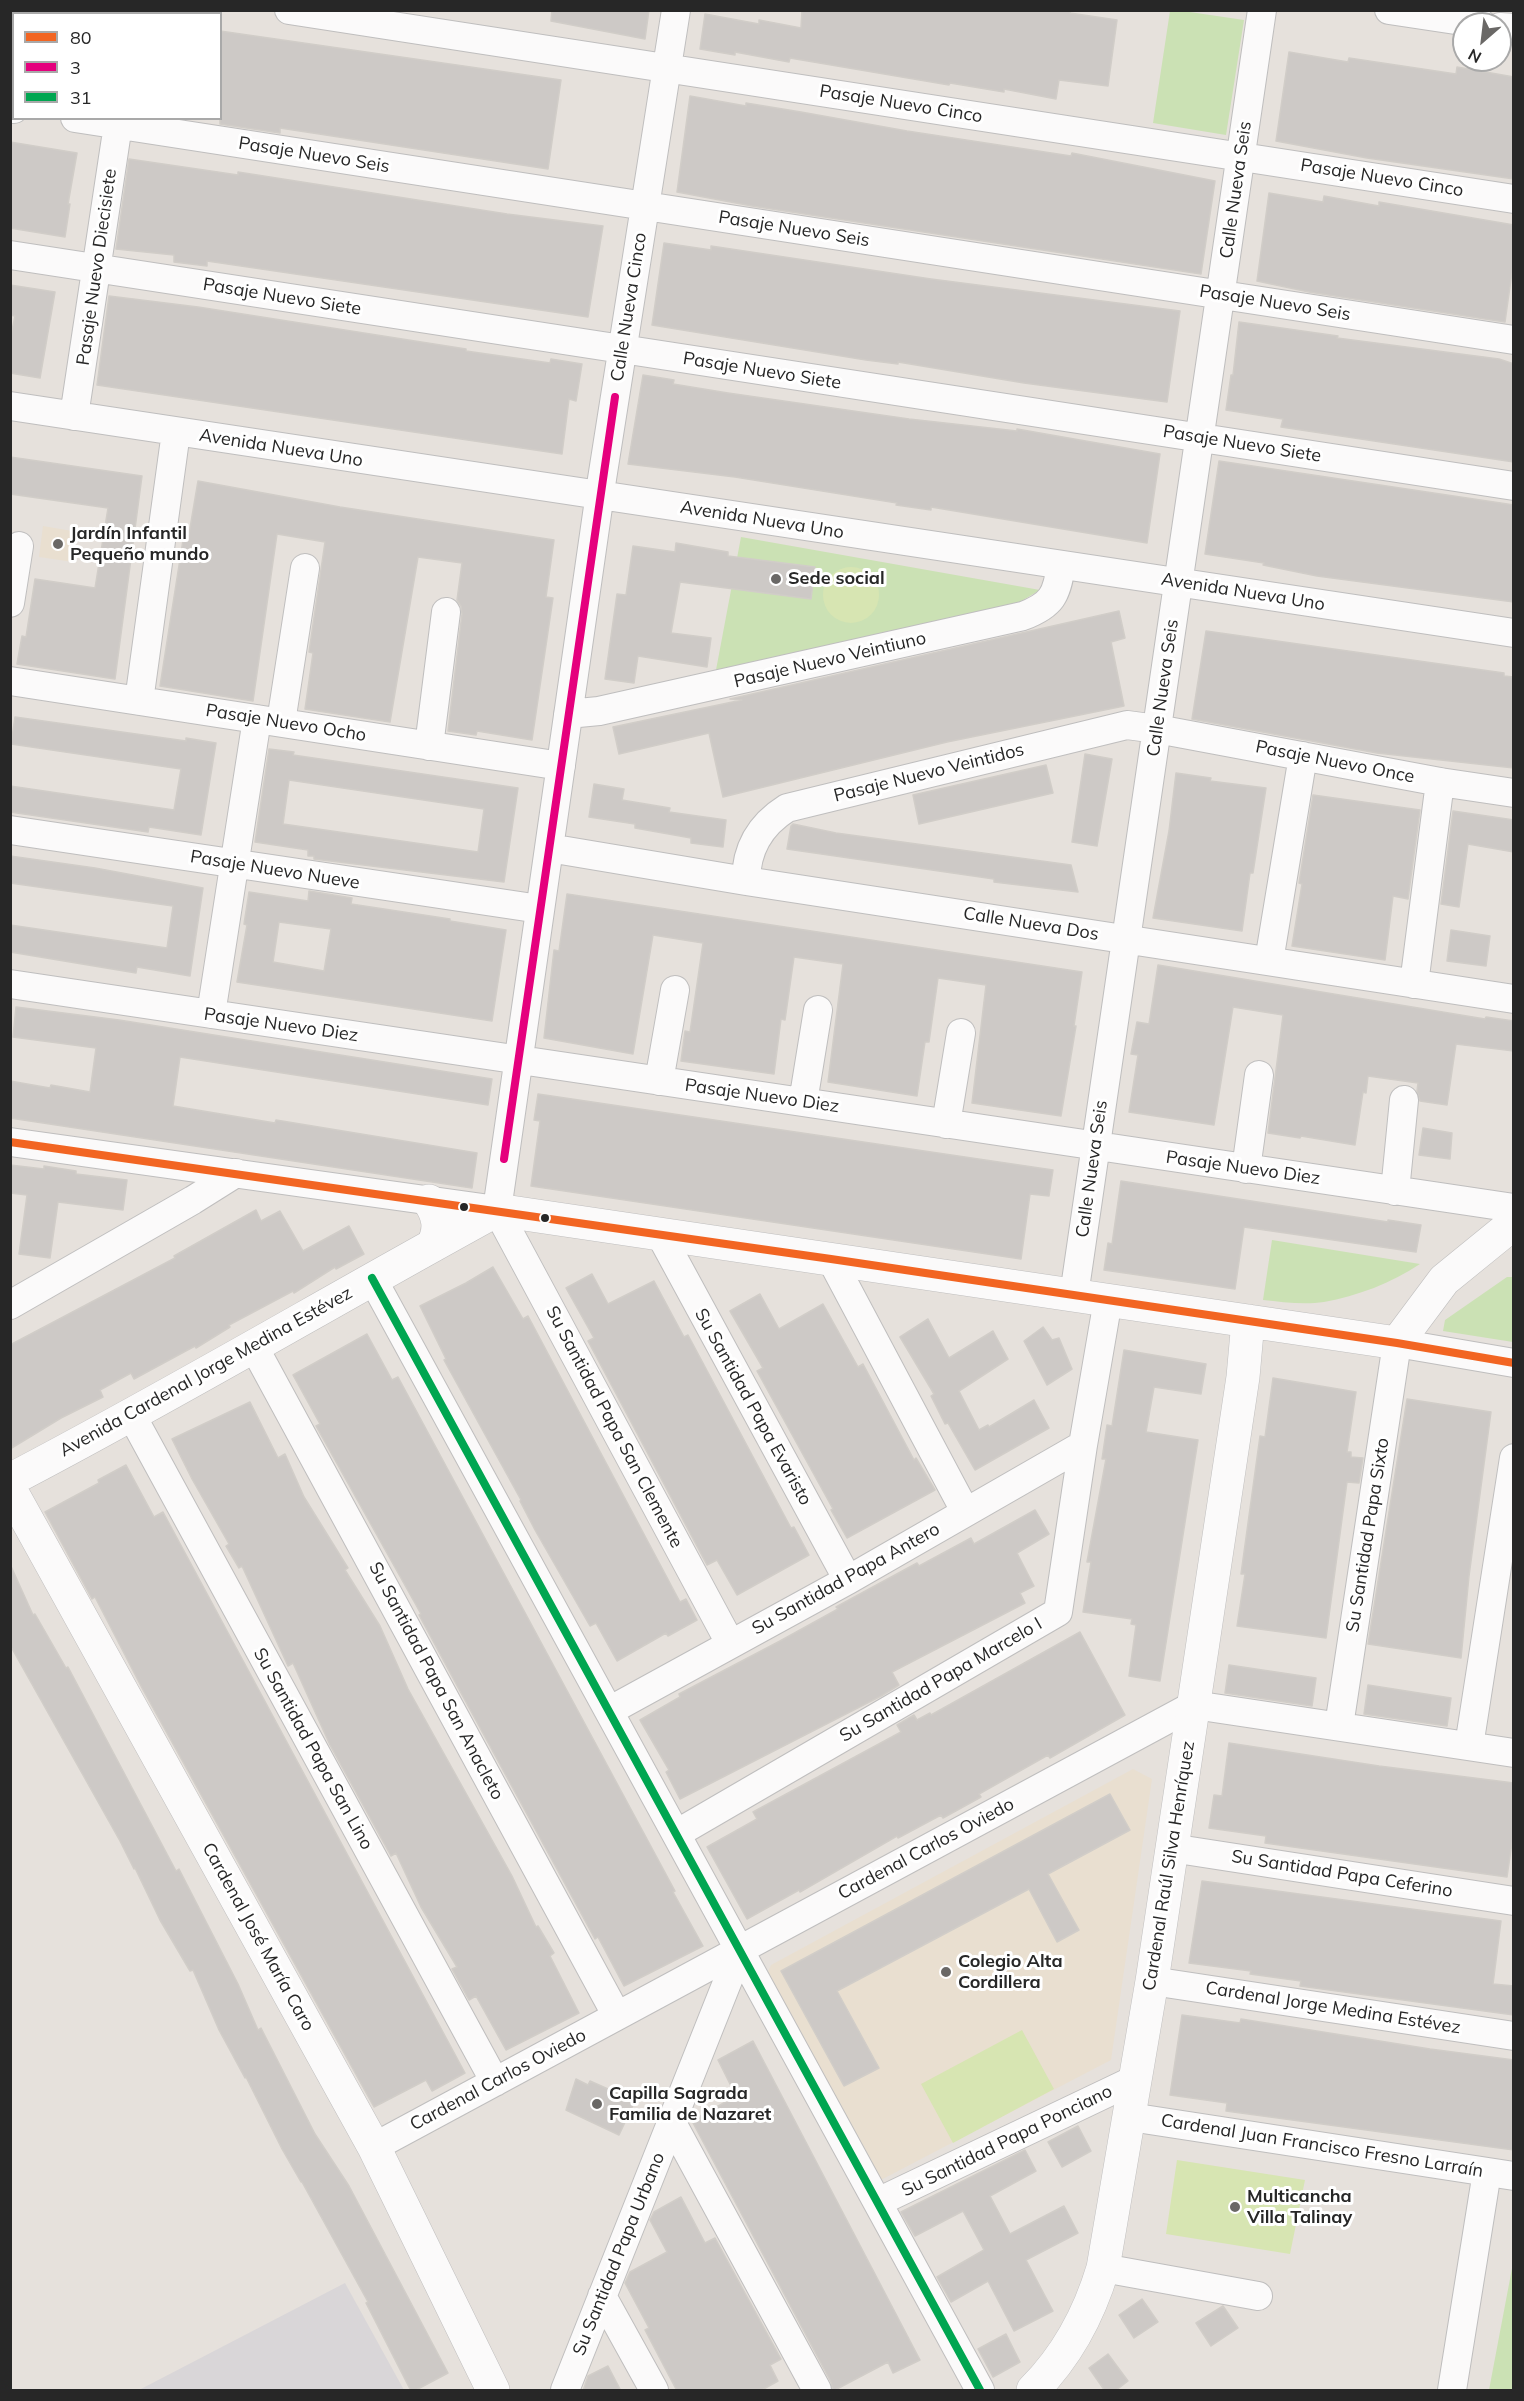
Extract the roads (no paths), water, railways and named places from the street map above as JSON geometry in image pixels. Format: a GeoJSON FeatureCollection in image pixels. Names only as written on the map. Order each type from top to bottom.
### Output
{"type":"FeatureCollection","features":[{"type":"Feature","properties":{"kind":"street","name":"Pasaje Nuevo Cinco"},"geometry":{"type":"LineString","coordinates":[[289,10],[1514,199]]}},
{"type":"Feature","properties":{"kind":"street","name":"Calle Nueva Cinco"},"geometry":{"type":"LineString","coordinates":[[497,1210],[599,496],[676,10]]}},
{"type":"Feature","properties":{"kind":"street","name":"Calle Nueva Seis"},"geometry":{"type":"LineString","coordinates":[[1074,1295],[1262,10]]}},
{"type":"Feature","properties":{"kind":"street"},"geometry":{"type":"LineString","coordinates":[[1389,10],[1452,19]]}},
{"type":"Feature","properties":{"kind":"street","name":"Pasaje Nuevo Seis"},"geometry":{"type":"LineString","coordinates":[[96,120],[1514,340]]}},
{"type":"Feature","properties":{"kind":"street","name":"Pasaje Nuevo Diecisiete"},"geometry":{"type":"LineString","coordinates":[[74,416],[118,122]]}},
{"type":"Feature","properties":{"kind":"street","name":"Pasaje Nuevo Siete"},"geometry":{"type":"LineString","coordinates":[[10,255],[1514,486]]}},
{"type":"Feature","properties":{"kind":"street","name":"Avenida Nueva Uno"},"geometry":{"type":"LineString","coordinates":[[10,406],[1514,633]]}},
{"type":"Feature","properties":{"kind":"street"},"geometry":{"type":"LineString","coordinates":[[140,700],[176,432]]}},
{"type":"Feature","properties":{"kind":"street"},"geometry":{"type":"LineString","coordinates":[[10,603],[19,546]]}},
{"type":"Feature","properties":{"kind":"street","name":"Pasaje Nuevo Veintiuno"},"geometry":{"type":"LineString","coordinates":[[568,714],[599,711],[1023,616],[1038,610],[1051,600],[1058,588],[1061,565]]}},
{"type":"Feature","properties":{"kind":"street"},"geometry":{"type":"LineString","coordinates":[[211,1014],[234,864],[304,568]]}},
{"type":"Feature","properties":{"kind":"street"},"geometry":{"type":"LineString","coordinates":[[429,746],[446,612]]}},
{"type":"Feature","properties":{"kind":"street","name":"Pasaje Nuevo Ocho"},"geometry":{"type":"LineString","coordinates":[[10,681],[561,766]]}},
{"type":"Feature","properties":{"kind":"street","name":"Pasaje Nuevo Veintidos"},"geometry":{"type":"LineString","coordinates":[[746,881],[748,857],[753,844],[768,822],[787,808],[1127,725],[1157,729]]}},
{"type":"Feature","properties":{"kind":"street","name":"Pasaje Nuevo Once"},"geometry":{"type":"LineString","coordinates":[[1157,729],[1440,782],[1514,793]]}},
{"type":"Feature","properties":{"kind":"street"},"geometry":{"type":"LineString","coordinates":[[1269,961],[1304,756]]}},
{"type":"Feature","properties":{"kind":"street"},"geometry":{"type":"LineString","coordinates":[[1414,984],[1440,782]]}},
{"type":"Feature","properties":{"kind":"street","name":"Pasaje Nuevo Nueve"},"geometry":{"type":"LineString","coordinates":[[10,830],[540,909]]}},
{"type":"Feature","properties":{"kind":"street","name":"Calle Nueva Dos"},"geometry":{"type":"LineString","coordinates":[[549,848],[746,881],[1514,999]]}},
{"type":"Feature","properties":{"kind":"street","name":"Pasaje Nuevo Diez"},"geometry":{"type":"LineString","coordinates":[[10,984],[1514,1208]]}},
{"type":"Feature","properties":{"kind":"street"},"geometry":{"type":"LineString","coordinates":[[659,1081],[675,990]]}},
{"type":"Feature","properties":{"kind":"street"},"geometry":{"type":"LineString","coordinates":[[803,1102],[818,1010]]}},
{"type":"Feature","properties":{"kind":"street"},"geometry":{"type":"LineString","coordinates":[[946,1124],[962,1033]]}},
{"type":"Feature","properties":{"kind":"street"},"geometry":{"type":"LineString","coordinates":[[1246,1169],[1259,1075]]}},
{"type":"Feature","properties":{"kind":"street"},"geometry":{"type":"LineString","coordinates":[[1395,1191],[1404,1100]]}},
{"type":"Feature","properties":{"kind":"street"},"geometry":{"type":"LineString","coordinates":[[10,1142],[831,1259],[1397,1343],[1514,1364]]}},
{"type":"Feature","properties":{"kind":"street"},"geometry":{"type":"LineString","coordinates":[[10,1305],[236,1173]]}},
{"type":"Feature","properties":{"kind":"street"},"geometry":{"type":"LineString","coordinates":[[429,1201],[436,1210],[439,1221],[439,1230],[433,1245]]}},
{"type":"Feature","properties":{"kind":"street","name":"Avenida Cardenal Jorge Medina Estévez"},"geometry":{"type":"LineString","coordinates":[[10,1480],[132,1416],[372,1278],[497,1210]]}},
{"type":"Feature","properties":{"kind":"street","name":"Su Santidad Papa San Clemente"},"geometry":{"type":"LineString","coordinates":[[497,1210],[730,1643]]}},
{"type":"Feature","properties":{"kind":"street"},"geometry":{"type":"LineString","coordinates":[[1397,1343],[1444,1280],[1514,1223]]}},
{"type":"Feature","properties":{"kind":"street","name":"Su Santidad Papa Evaristo"},"geometry":{"type":"LineString","coordinates":[[660,1234],[848,1580]]}},
{"type":"Feature","properties":{"kind":"street"},"geometry":{"type":"LineString","coordinates":[[831,1259],[965,1511]]}},
{"type":"Feature","properties":{"kind":"street"},"geometry":{"type":"LineString","coordinates":[[372,1278],[981,2391]]}},
{"type":"Feature","properties":{"kind":"street","name":"Su Santidad Papa Marcelo I"},"geometry":{"type":"LineString","coordinates":[[676,1834],[1058,1612],[1108,1300]]}},
{"type":"Feature","properties":{"kind":"street","name":"Cardenal Raúl Silva Henríquez"},"geometry":{"type":"LineString","coordinates":[[1033,2391],[1065,2352],[1081,2326],[1094,2298],[1103,2268],[1152,1981],[1241,1389],[1248,1321]]}},
{"type":"Feature","properties":{"kind":"street","name":"Su Santidad Papa Sixto"},"geometry":{"type":"LineString","coordinates":[[1339,1726],[1397,1343]]}},
{"type":"Feature","properties":{"kind":"street","name":"Su Santidad Papa San Anacleto"},"geometry":{"type":"LineString","coordinates":[[254,1347],[617,2016]]}},
{"type":"Feature","properties":{"kind":"street","name":"Su Santidad Papa San Lino"},"geometry":{"type":"LineString","coordinates":[[132,1416],[495,2082]]}},
{"type":"Feature","properties":{"kind":"street","name":"Su Santidad Papa Antero"},"geometry":{"type":"LineString","coordinates":[[609,1711],[848,1580],[1083,1445]]}},
{"type":"Feature","properties":{"kind":"street"},"geometry":{"type":"LineString","coordinates":[[1469,1746],[1514,1458]]}},
{"type":"Feature","properties":{"kind":"street","name":"Cardenal José María Caro"},"geometry":{"type":"LineString","coordinates":[[10,1489],[374,2147],[493,2391]]}},
{"type":"Feature","properties":{"kind":"street"},"geometry":{"type":"LineString","coordinates":[[1194,1705],[1514,1753]]}},
{"type":"Feature","properties":{"kind":"street","name":"Cardenal Carlos Oviedo"},"geometry":{"type":"LineString","coordinates":[[374,2147],[1194,1705]]}},
{"type":"Feature","properties":{"kind":"street","name":"Su Santidad Papa Ceferino"},"geometry":{"type":"LineString","coordinates":[[1171,1848],[1514,1901]]}},
{"type":"Feature","properties":{"kind":"street","name":"Su Santidad Papa Urbano"},"geometry":{"type":"LineString","coordinates":[[565,2391],[740,1950]]}},
{"type":"Feature","properties":{"kind":"street","name":"Cardenal Jorge Medina Estévez"},"geometry":{"type":"LineString","coordinates":[[1152,1981],[1514,2036]]}},
{"type":"Feature","properties":{"kind":"street","name":"Su Santidad Papa Ponciano"},"geometry":{"type":"LineString","coordinates":[[878,2202],[1136,2079]]}},
{"type":"Feature","properties":{"kind":"street","name":"Cardenal Juan Francisco Fresno Larraín"},"geometry":{"type":"LineString","coordinates":[[1130,2117],[1501,2174]]}},
{"type":"Feature","properties":{"kind":"street"},"geometry":{"type":"LineString","coordinates":[[672,2123],[817,2391]]}},
{"type":"Feature","properties":{"kind":"street"},"geometry":{"type":"LineString","coordinates":[[1452,2391],[1501,2174]]}},
{"type":"Feature","properties":{"kind":"street"},"geometry":{"type":"LineString","coordinates":[[1103,2268],[1258,2296]]}},
{"type":"Feature","properties":{"kind":"street"},"geometry":{"type":"LineString","coordinates":[[603,2296],[654,2391]]}},
{"type":"Feature","properties":{"kind":"place","name":"Jardín Infantil Pequeño mundo"},"geometry":{"type":"Point","coordinates":[58,544]}},
{"type":"Feature","properties":{"kind":"place","name":"Sede social"},"geometry":{"type":"Point","coordinates":[776,579]}},
{"type":"Feature","properties":{"kind":"place","name":"Colegio Alta Cordillera"},"geometry":{"type":"Point","coordinates":[946,1972]}},
{"type":"Feature","properties":{"kind":"place","name":"Capilla Sagrada Familia de Nazaret"},"geometry":{"type":"Point","coordinates":[597,2104]}},
{"type":"Feature","properties":{"kind":"place","name":"Multicancha Villa Talinay"},"geometry":{"type":"Point","coordinates":[1235,2207]}}]}
